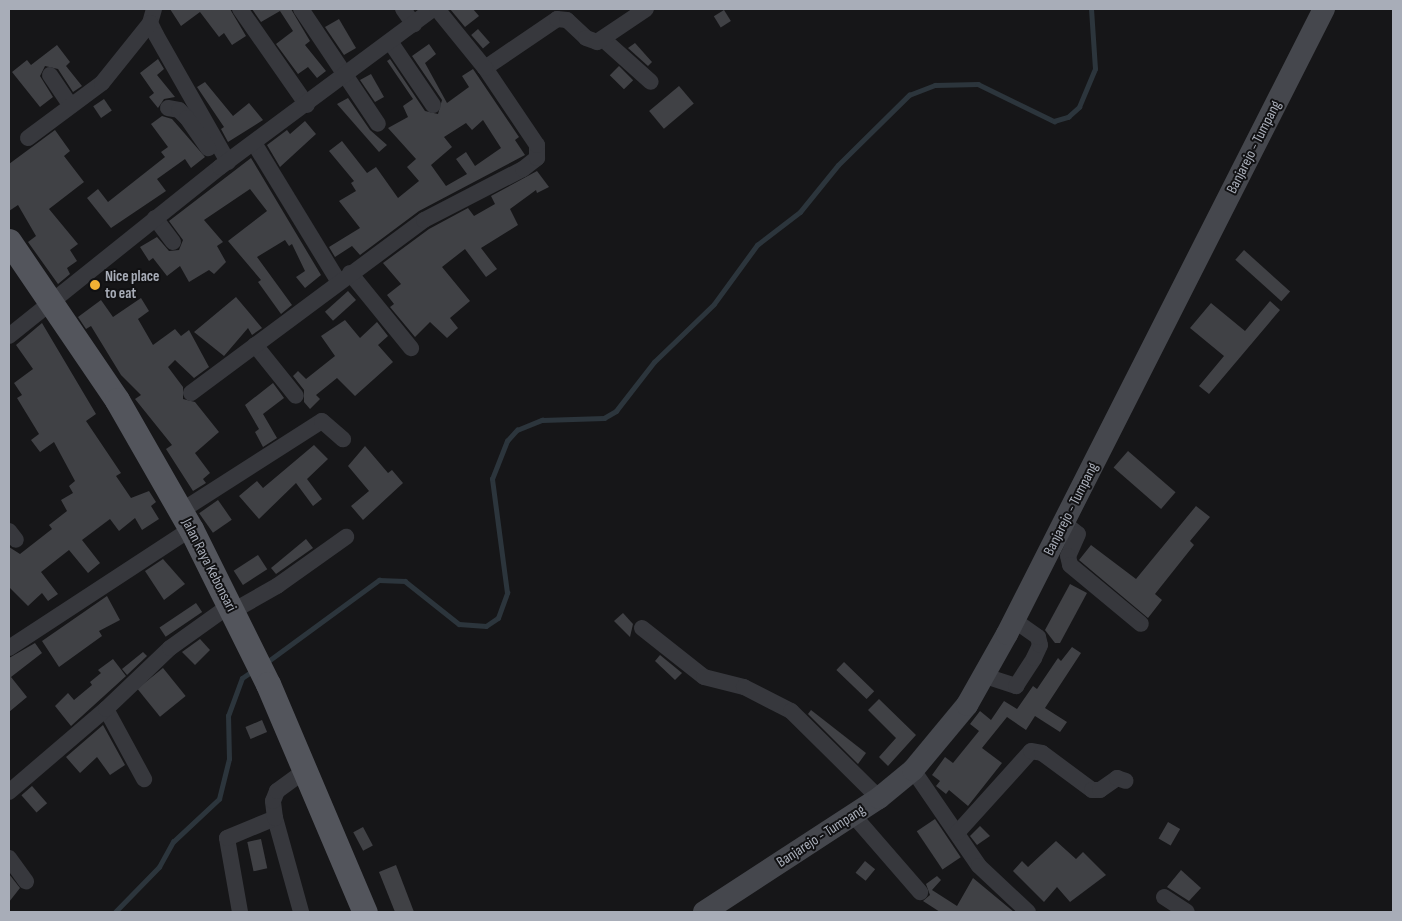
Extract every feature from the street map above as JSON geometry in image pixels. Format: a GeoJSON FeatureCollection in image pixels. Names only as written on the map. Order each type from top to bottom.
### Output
{"type":"FeatureCollection","features":[{"type":"Feature","properties":{"kind":"main road","name":"Banjarejo - Tumpang"},"geometry":{"type":"LineString","coordinates":[[704,912],[879,798],[914,770],[960,715],[985,676],[1014,620],[1324,9]]}},
{"type":"Feature","properties":{"kind":"main road","name":"Jalan Raya Kebonsari"},"geometry":{"type":"LineString","coordinates":[[9,241],[118,400],[186,520],[268,684],[365,912]]}},
{"type":"Feature","properties":{"kind":"street"},"geometry":{"type":"LineString","coordinates":[[240,9],[307,105]]}},
{"type":"Feature","properties":{"kind":"street"},"geometry":{"type":"LineString","coordinates":[[301,9],[348,76],[378,124]]}},
{"type":"Feature","properties":{"kind":"street"},"geometry":{"type":"LineString","coordinates":[[403,9],[414,25]]}},
{"type":"Feature","properties":{"kind":"street"},"geometry":{"type":"LineString","coordinates":[[9,336],[50,300],[224,164],[348,76],[433,9]]}},
{"type":"Feature","properties":{"kind":"street"},"geometry":{"type":"LineString","coordinates":[[191,393],[424,220],[523,169],[537,158],[538,144],[485,68],[437,9]]}},
{"type":"Feature","properties":{"kind":"street"},"geometry":{"type":"LineString","coordinates":[[485,68],[560,18],[588,40],[603,38],[646,9]]}},
{"type":"Feature","properties":{"kind":"street"},"geometry":{"type":"LineString","coordinates":[[28,138],[116,70],[152,16]]}},
{"type":"Feature","properties":{"kind":"street"},"geometry":{"type":"LineString","coordinates":[[152,16],[224,164]]}},
{"type":"Feature","properties":{"kind":"street"},"geometry":{"type":"LineString","coordinates":[[603,38],[651,82]]}},
{"type":"Feature","properties":{"kind":"street"},"geometry":{"type":"LineString","coordinates":[[390,43],[433,105]]}},
{"type":"Feature","properties":{"kind":"street"},"geometry":{"type":"LineString","coordinates":[[50,74],[71,106]]}},
{"type":"Feature","properties":{"kind":"street"},"geometry":{"type":"LineString","coordinates":[[168,108],[179,110],[187,118],[224,164]]}},
{"type":"Feature","properties":{"kind":"street"},"geometry":{"type":"LineString","coordinates":[[254,143],[345,278],[411,348]]}},
{"type":"Feature","properties":{"kind":"street"},"geometry":{"type":"LineString","coordinates":[[155,218],[173,242]]}},
{"type":"Feature","properties":{"kind":"street"},"geometry":{"type":"LineString","coordinates":[[255,345],[296,396]]}},
{"type":"Feature","properties":{"kind":"street"},"geometry":{"type":"LineString","coordinates":[[9,648],[322,420],[343,439]]}},
{"type":"Feature","properties":{"kind":"street"},"geometry":{"type":"LineString","coordinates":[[1063,522],[1078,534],[1068,556],[1070,565],[1141,624]]}},
{"type":"Feature","properties":{"kind":"street"},"geometry":{"type":"LineString","coordinates":[[9,792],[106,709],[170,648],[231,608],[277,586],[346,538]]}},
{"type":"Feature","properties":{"kind":"street"},"geometry":{"type":"LineString","coordinates":[[985,676],[1016,686],[1034,658],[1040,646],[1038,637],[1014,620]]}},
{"type":"Feature","properties":{"kind":"street"},"geometry":{"type":"LineString","coordinates":[[642,628],[704,677],[744,687],[791,711],[879,798]]}},
{"type":"Feature","properties":{"kind":"street"},"geometry":{"type":"LineString","coordinates":[[106,709],[144,779]]}},
{"type":"Feature","properties":{"kind":"street"},"geometry":{"type":"LineString","coordinates":[[957,833],[1032,751],[1040,752],[1092,790],[1100,790],[1117,778],[1126,781]]}},
{"type":"Feature","properties":{"kind":"street"},"geometry":{"type":"LineString","coordinates":[[301,912],[275,818],[273,802],[277,791],[306,770]]}},
{"type":"Feature","properties":{"kind":"street"},"geometry":{"type":"LineString","coordinates":[[914,770],[981,869],[1028,912]]}},
{"type":"Feature","properties":{"kind":"street"},"geometry":{"type":"LineString","coordinates":[[854,816],[920,892]]}},
{"type":"Feature","properties":{"kind":"street"},"geometry":{"type":"LineString","coordinates":[[240,912],[227,843],[228,837],[275,818]]}},
{"type":"Feature","properties":{"kind":"street"},"geometry":{"type":"LineString","coordinates":[[9,858],[26,881]]}},
{"type":"Feature","properties":{"kind":"street"},"geometry":{"type":"LineString","coordinates":[[1164,897],[1187,912]]}},
{"type":"Feature","properties":{"kind":"building"},"geometry":{"type":"Polygon","coordinates":[[[170,9],[230,9],[246,36],[232,45],[224,33],[219,37],[200,12],[181,26],[170,9]]]}},
{"type":"Feature","properties":{"kind":"building"},"geometry":{"type":"Polygon","coordinates":[[[252,9],[291,9],[310,41],[305,45],[326,71],[317,78],[308,67],[298,74],[276,44],[293,31],[280,11],[261,22],[252,9]]]}},
{"type":"Feature","properties":{"kind":"building"},"geometry":{"type":"Polygon","coordinates":[[[450,9],[473,9],[479,16],[465,27],[450,9]]]}},
{"type":"Feature","properties":{"kind":"building"},"geometry":{"type":"Polygon","coordinates":[[[724,10],[731,21],[721,27],[714,16],[724,10]]]}},
{"type":"Feature","properties":{"kind":"building"},"geometry":{"type":"Polygon","coordinates":[[[339,19],[356,48],[344,55],[325,27],[339,19]]]}},
{"type":"Feature","properties":{"kind":"building"},"geometry":{"type":"Polygon","coordinates":[[[478,29],[490,43],[483,48],[471,35],[478,29]]]}},
{"type":"Feature","properties":{"kind":"building"},"geometry":{"type":"Polygon","coordinates":[[[635,43],[652,62],[648,66],[628,48],[635,43]]]}},
{"type":"Feature","properties":{"kind":"building"},"geometry":{"type":"Polygon","coordinates":[[[429,44],[436,54],[425,63],[447,103],[469,87],[462,76],[473,69],[519,137],[515,140],[525,155],[419,211],[360,255],[352,246],[335,257],[329,247],[360,228],[339,201],[356,191],[351,183],[354,181],[329,151],[342,141],[367,173],[376,167],[398,198],[419,181],[407,167],[416,159],[388,128],[408,117],[403,106],[413,99],[387,61],[390,59],[425,111],[438,114],[442,100],[412,56],[429,44]],[[483,120],[472,130],[466,123],[444,137],[452,147],[431,165],[446,186],[467,174],[456,159],[466,152],[475,166],[501,148],[483,120]]]}},
{"type":"Feature","properties":{"kind":"building"},"geometry":{"type":"Polygon","coordinates":[[[57,45],[70,62],[66,66],[82,86],[73,92],[58,69],[45,66],[40,76],[53,97],[40,107],[12,72],[27,60],[31,65],[57,45]]]}},
{"type":"Feature","properties":{"kind":"building"},"geometry":{"type":"Polygon","coordinates":[[[158,59],[164,69],[157,75],[175,97],[164,99],[158,108],[149,97],[154,93],[140,73],[158,59]]]}},
{"type":"Feature","properties":{"kind":"building"},"geometry":{"type":"Polygon","coordinates":[[[619,66],[633,80],[624,89],[610,75],[619,66]]]}},
{"type":"Feature","properties":{"kind":"building"},"geometry":{"type":"Polygon","coordinates":[[[371,74],[384,97],[375,102],[360,80],[371,74]]]}},
{"type":"Feature","properties":{"kind":"building"},"geometry":{"type":"Polygon","coordinates":[[[205,82],[233,116],[249,103],[263,120],[228,142],[221,129],[224,127],[197,87],[205,82]]]}},
{"type":"Feature","properties":{"kind":"building"},"geometry":{"type":"Polygon","coordinates":[[[679,86],[694,104],[664,129],[649,111],[679,86]]]}},
{"type":"Feature","properties":{"kind":"building"},"geometry":{"type":"Polygon","coordinates":[[[348,98],[370,130],[387,145],[379,152],[337,104],[348,98]]]}},
{"type":"Feature","properties":{"kind":"building"},"geometry":{"type":"Polygon","coordinates":[[[104,99],[112,111],[101,118],[93,106],[104,99]]]}},
{"type":"Feature","properties":{"kind":"building"},"geometry":{"type":"Polygon","coordinates":[[[162,116],[172,119],[205,157],[191,168],[185,159],[157,179],[166,191],[111,228],[87,198],[98,189],[108,202],[165,157],[161,152],[168,147],[151,124],[162,116]]]}},
{"type":"Feature","properties":{"kind":"building"},"geometry":{"type":"Polygon","coordinates":[[[305,121],[316,134],[280,167],[267,145],[287,130],[290,134],[305,121]]]}},
{"type":"Feature","properties":{"kind":"building"},"geometry":{"type":"Polygon","coordinates":[[[55,130],[70,151],[64,156],[84,182],[49,209],[78,244],[70,250],[77,261],[67,268],[70,274],[58,284],[28,242],[36,236],[18,205],[9,211],[9,164],[55,130]]]}},
{"type":"Feature","properties":{"kind":"building"},"geometry":{"type":"Polygon","coordinates":[[[251,158],[321,275],[305,288],[296,277],[305,271],[292,244],[289,246],[285,240],[257,257],[292,305],[281,314],[258,282],[261,280],[228,241],[267,211],[250,189],[204,220],[223,242],[217,246],[226,262],[214,274],[209,270],[189,282],[180,266],[167,276],[153,258],[149,261],[140,247],[157,237],[169,251],[179,250],[183,240],[169,221],[251,158]]]}},
{"type":"Feature","properties":{"kind":"building"},"geometry":{"type":"Polygon","coordinates":[[[537,171],[549,187],[537,193],[536,190],[510,209],[518,225],[481,248],[497,269],[486,277],[465,249],[442,267],[470,301],[450,318],[458,328],[447,338],[430,322],[415,337],[390,307],[394,304],[387,295],[401,284],[383,263],[429,229],[468,208],[474,216],[495,204],[491,196],[537,171]]]}},
{"type":"Feature","properties":{"kind":"building"},"geometry":{"type":"Polygon","coordinates":[[[1244,250],[1290,291],[1281,301],[1235,260],[1244,250]]]}},
{"type":"Feature","properties":{"kind":"building"},"geometry":{"type":"Polygon","coordinates":[[[348,291],[356,300],[333,321],[325,312],[348,291]]]}},
{"type":"Feature","properties":{"kind":"building"},"geometry":{"type":"Polygon","coordinates":[[[236,297],[262,328],[252,335],[248,328],[224,356],[194,332],[236,297]]]}},
{"type":"Feature","properties":{"kind":"building"},"geometry":{"type":"Polygon","coordinates":[[[141,298],[149,311],[138,319],[153,345],[175,329],[181,336],[189,330],[209,367],[194,378],[175,360],[168,367],[183,387],[183,399],[195,402],[219,432],[195,453],[210,473],[203,479],[206,483],[193,491],[166,449],[172,445],[135,399],[141,395],[121,375],[91,326],[86,329],[78,317],[101,300],[113,317],[141,298]]]}},
{"type":"Feature","properties":{"kind":"building"},"geometry":{"type":"Polygon","coordinates":[[[1270,301],[1280,310],[1209,394],[1199,386],[1224,356],[1190,328],[1211,303],[1245,331],[1270,301]]]}},
{"type":"Feature","properties":{"kind":"building"},"geometry":{"type":"Polygon","coordinates":[[[345,320],[360,338],[377,322],[388,336],[378,345],[393,362],[355,396],[337,378],[316,395],[320,399],[310,409],[304,402],[304,390],[293,376],[298,371],[306,379],[335,356],[321,336],[345,320]]]}},
{"type":"Feature","properties":{"kind":"building"},"geometry":{"type":"Polygon","coordinates":[[[42,323],[96,414],[86,421],[121,473],[116,476],[131,498],[149,491],[156,502],[151,506],[159,519],[142,530],[135,518],[119,531],[110,519],[82,540],[100,563],[88,573],[69,550],[41,572],[58,594],[48,601],[42,593],[28,606],[9,587],[9,547],[20,554],[52,529],[49,525],[67,511],[61,500],[73,493],[69,486],[75,481],[54,442],[40,452],[31,440],[39,434],[17,398],[22,395],[14,383],[33,369],[16,345],[42,323]]]}},
{"type":"Feature","properties":{"kind":"building"},"geometry":{"type":"Polygon","coordinates":[[[273,383],[284,398],[263,414],[277,438],[263,447],[255,432],[259,429],[245,405],[273,383]]]}},
{"type":"Feature","properties":{"kind":"building"},"geometry":{"type":"Polygon","coordinates":[[[314,445],[328,459],[307,479],[322,499],[313,506],[296,483],[259,519],[239,496],[257,481],[263,488],[314,445]]]}},
{"type":"Feature","properties":{"kind":"building"},"geometry":{"type":"Polygon","coordinates":[[[365,446],[388,473],[392,470],[403,483],[363,520],[351,506],[369,491],[348,466],[365,446]]]}},
{"type":"Feature","properties":{"kind":"building"},"geometry":{"type":"Polygon","coordinates":[[[1128,451],[1176,492],[1161,509],[1114,468],[1128,451]]]}},
{"type":"Feature","properties":{"kind":"building"},"geometry":{"type":"Polygon","coordinates":[[[218,500],[232,520],[213,533],[199,513],[218,500]]]}},
{"type":"Feature","properties":{"kind":"building"},"geometry":{"type":"Polygon","coordinates":[[[1196,506],[1210,517],[1190,541],[1194,545],[1155,594],[1162,600],[1148,618],[1079,560],[1091,545],[1136,579],[1196,506]]]}},
{"type":"Feature","properties":{"kind":"building"},"geometry":{"type":"Polygon","coordinates":[[[306,539],[313,548],[276,574],[271,568],[306,539]]]}},
{"type":"Feature","properties":{"kind":"building"},"geometry":{"type":"Polygon","coordinates":[[[258,555],[267,569],[243,585],[234,571],[258,555]]]}},
{"type":"Feature","properties":{"kind":"building"},"geometry":{"type":"Polygon","coordinates":[[[163,559],[185,584],[164,600],[145,571],[163,559]]]}},
{"type":"Feature","properties":{"kind":"building"},"geometry":{"type":"Polygon","coordinates":[[[1070,584],[1087,593],[1060,643],[1055,643],[1045,630],[1070,584]]]}},
{"type":"Feature","properties":{"kind":"building"},"geometry":{"type":"Polygon","coordinates":[[[107,596],[120,620],[99,631],[102,636],[59,667],[42,641],[107,596]]]}},
{"type":"Feature","properties":{"kind":"building"},"geometry":{"type":"Polygon","coordinates":[[[196,603],[202,612],[166,637],[160,628],[196,603]]]}},
{"type":"Feature","properties":{"kind":"building"},"geometry":{"type":"Polygon","coordinates":[[[623,613],[633,624],[630,637],[614,621],[623,613]]]}},
{"type":"Feature","properties":{"kind":"building"},"geometry":{"type":"Polygon","coordinates":[[[200,639],[210,650],[195,665],[182,652],[200,639]]]}},
{"type":"Feature","properties":{"kind":"building"},"geometry":{"type":"Polygon","coordinates":[[[35,643],[42,653],[11,677],[27,697],[9,712],[9,658],[35,643]]]}},
{"type":"Feature","properties":{"kind":"building"},"geometry":{"type":"Polygon","coordinates":[[[1072,647],[1081,653],[1045,708],[1067,722],[1060,732],[1035,716],[1026,730],[1007,717],[982,748],[1002,763],[968,806],[949,790],[946,794],[936,786],[940,781],[932,775],[945,757],[953,763],[979,731],[970,724],[980,711],[991,720],[1004,701],[1017,709],[1033,686],[1037,689],[1058,658],[1061,661],[1072,647]]]}},
{"type":"Feature","properties":{"kind":"building"},"geometry":{"type":"Polygon","coordinates":[[[143,652],[147,656],[127,675],[122,669],[143,652]]]}},
{"type":"Feature","properties":{"kind":"building"},"geometry":{"type":"Polygon","coordinates":[[[660,655],[682,673],[675,680],[655,661],[660,655]]]}},
{"type":"Feature","properties":{"kind":"building"},"geometry":{"type":"Polygon","coordinates":[[[113,659],[126,676],[71,726],[55,706],[68,693],[74,700],[92,685],[90,682],[101,673],[98,670],[113,659]]]}},
{"type":"Feature","properties":{"kind":"building"},"geometry":{"type":"Polygon","coordinates":[[[844,662],[874,691],[867,699],[836,670],[844,662]]]}},
{"type":"Feature","properties":{"kind":"building"},"geometry":{"type":"Polygon","coordinates":[[[163,668],[186,696],[160,717],[137,689],[163,668]]]}},
{"type":"Feature","properties":{"kind":"building"},"geometry":{"type":"Polygon","coordinates":[[[879,699],[916,735],[888,766],[879,757],[896,738],[868,710],[879,699]]]}},
{"type":"Feature","properties":{"kind":"building"},"geometry":{"type":"Polygon","coordinates":[[[811,710],[866,753],[858,764],[808,714],[811,710]]]}},
{"type":"Feature","properties":{"kind":"building"},"geometry":{"type":"Polygon","coordinates":[[[262,720],[267,732],[251,739],[245,727],[262,720]]]}},
{"type":"Feature","properties":{"kind":"building"},"geometry":{"type":"Polygon","coordinates":[[[103,725],[125,765],[110,775],[97,757],[80,773],[66,757],[103,725]]]}},
{"type":"Feature","properties":{"kind":"building"},"geometry":{"type":"Polygon","coordinates":[[[32,786],[47,803],[37,813],[21,795],[32,786]]]}},
{"type":"Feature","properties":{"kind":"building"},"geometry":{"type":"Polygon","coordinates":[[[935,819],[961,857],[942,869],[917,831],[935,819]]]}},
{"type":"Feature","properties":{"kind":"building"},"geometry":{"type":"Polygon","coordinates":[[[1168,822],[1180,829],[1171,845],[1158,838],[1168,822]]]}},
{"type":"Feature","properties":{"kind":"building"},"geometry":{"type":"Polygon","coordinates":[[[980,826],[990,836],[977,845],[970,836],[980,826]]]}},
{"type":"Feature","properties":{"kind":"building"},"geometry":{"type":"Polygon","coordinates":[[[363,827],[373,846],[363,851],[353,832],[363,827]]]}},
{"type":"Feature","properties":{"kind":"building"},"geometry":{"type":"Polygon","coordinates":[[[261,839],[267,868],[254,871],[247,842],[261,839]]]}},
{"type":"Feature","properties":{"kind":"building"},"geometry":{"type":"Polygon","coordinates":[[[1056,841],[1076,859],[1083,852],[1106,875],[1070,902],[1057,887],[1044,902],[1013,871],[1022,861],[1028,867],[1056,841]]]}},
{"type":"Feature","properties":{"kind":"building"},"geometry":{"type":"Polygon","coordinates":[[[865,861],[875,869],[866,881],[856,873],[865,861]]]}},
{"type":"Feature","properties":{"kind":"building"},"geometry":{"type":"Polygon","coordinates":[[[396,865],[414,912],[395,912],[379,872],[396,865]]]}},
{"type":"Feature","properties":{"kind":"building"},"geometry":{"type":"Polygon","coordinates":[[[1181,870],[1201,888],[1189,901],[1167,887],[1181,870]]]}},
{"type":"Feature","properties":{"kind":"building"},"geometry":{"type":"Polygon","coordinates":[[[9,874],[20,888],[9,902],[9,874]]]}},
{"type":"Feature","properties":{"kind":"building"},"geometry":{"type":"Polygon","coordinates":[[[937,876],[941,880],[932,890],[957,906],[973,878],[1014,912],[940,912],[923,901],[930,895],[926,884],[937,876]]]}},
{"type":"Feature","properties":{"kind":"waterway"},"geometry":{"type":"LineString","coordinates":[[267,662],[379,580],[405,581],[459,624],[486,626],[498,618],[507,593],[492,479],[507,441],[517,430],[542,420],[604,418],[616,411],[654,362],[714,304],[757,245],[800,212],[838,165],[909,95],[935,85],[978,84],[1054,121],[1068,117],[1079,107],[1095,69],[1091,9]]}},
{"type":"Feature","properties":{"kind":"waterway"},"geometry":{"type":"LineString","coordinates":[[115,912],[159,867],[173,842],[219,799],[229,759],[228,716],[242,678],[254,670]]}},
{"type":"Feature","properties":{"kind":"place","name":"Nice place to eat"},"geometry":{"type":"Point","coordinates":[95,285]}}]}
